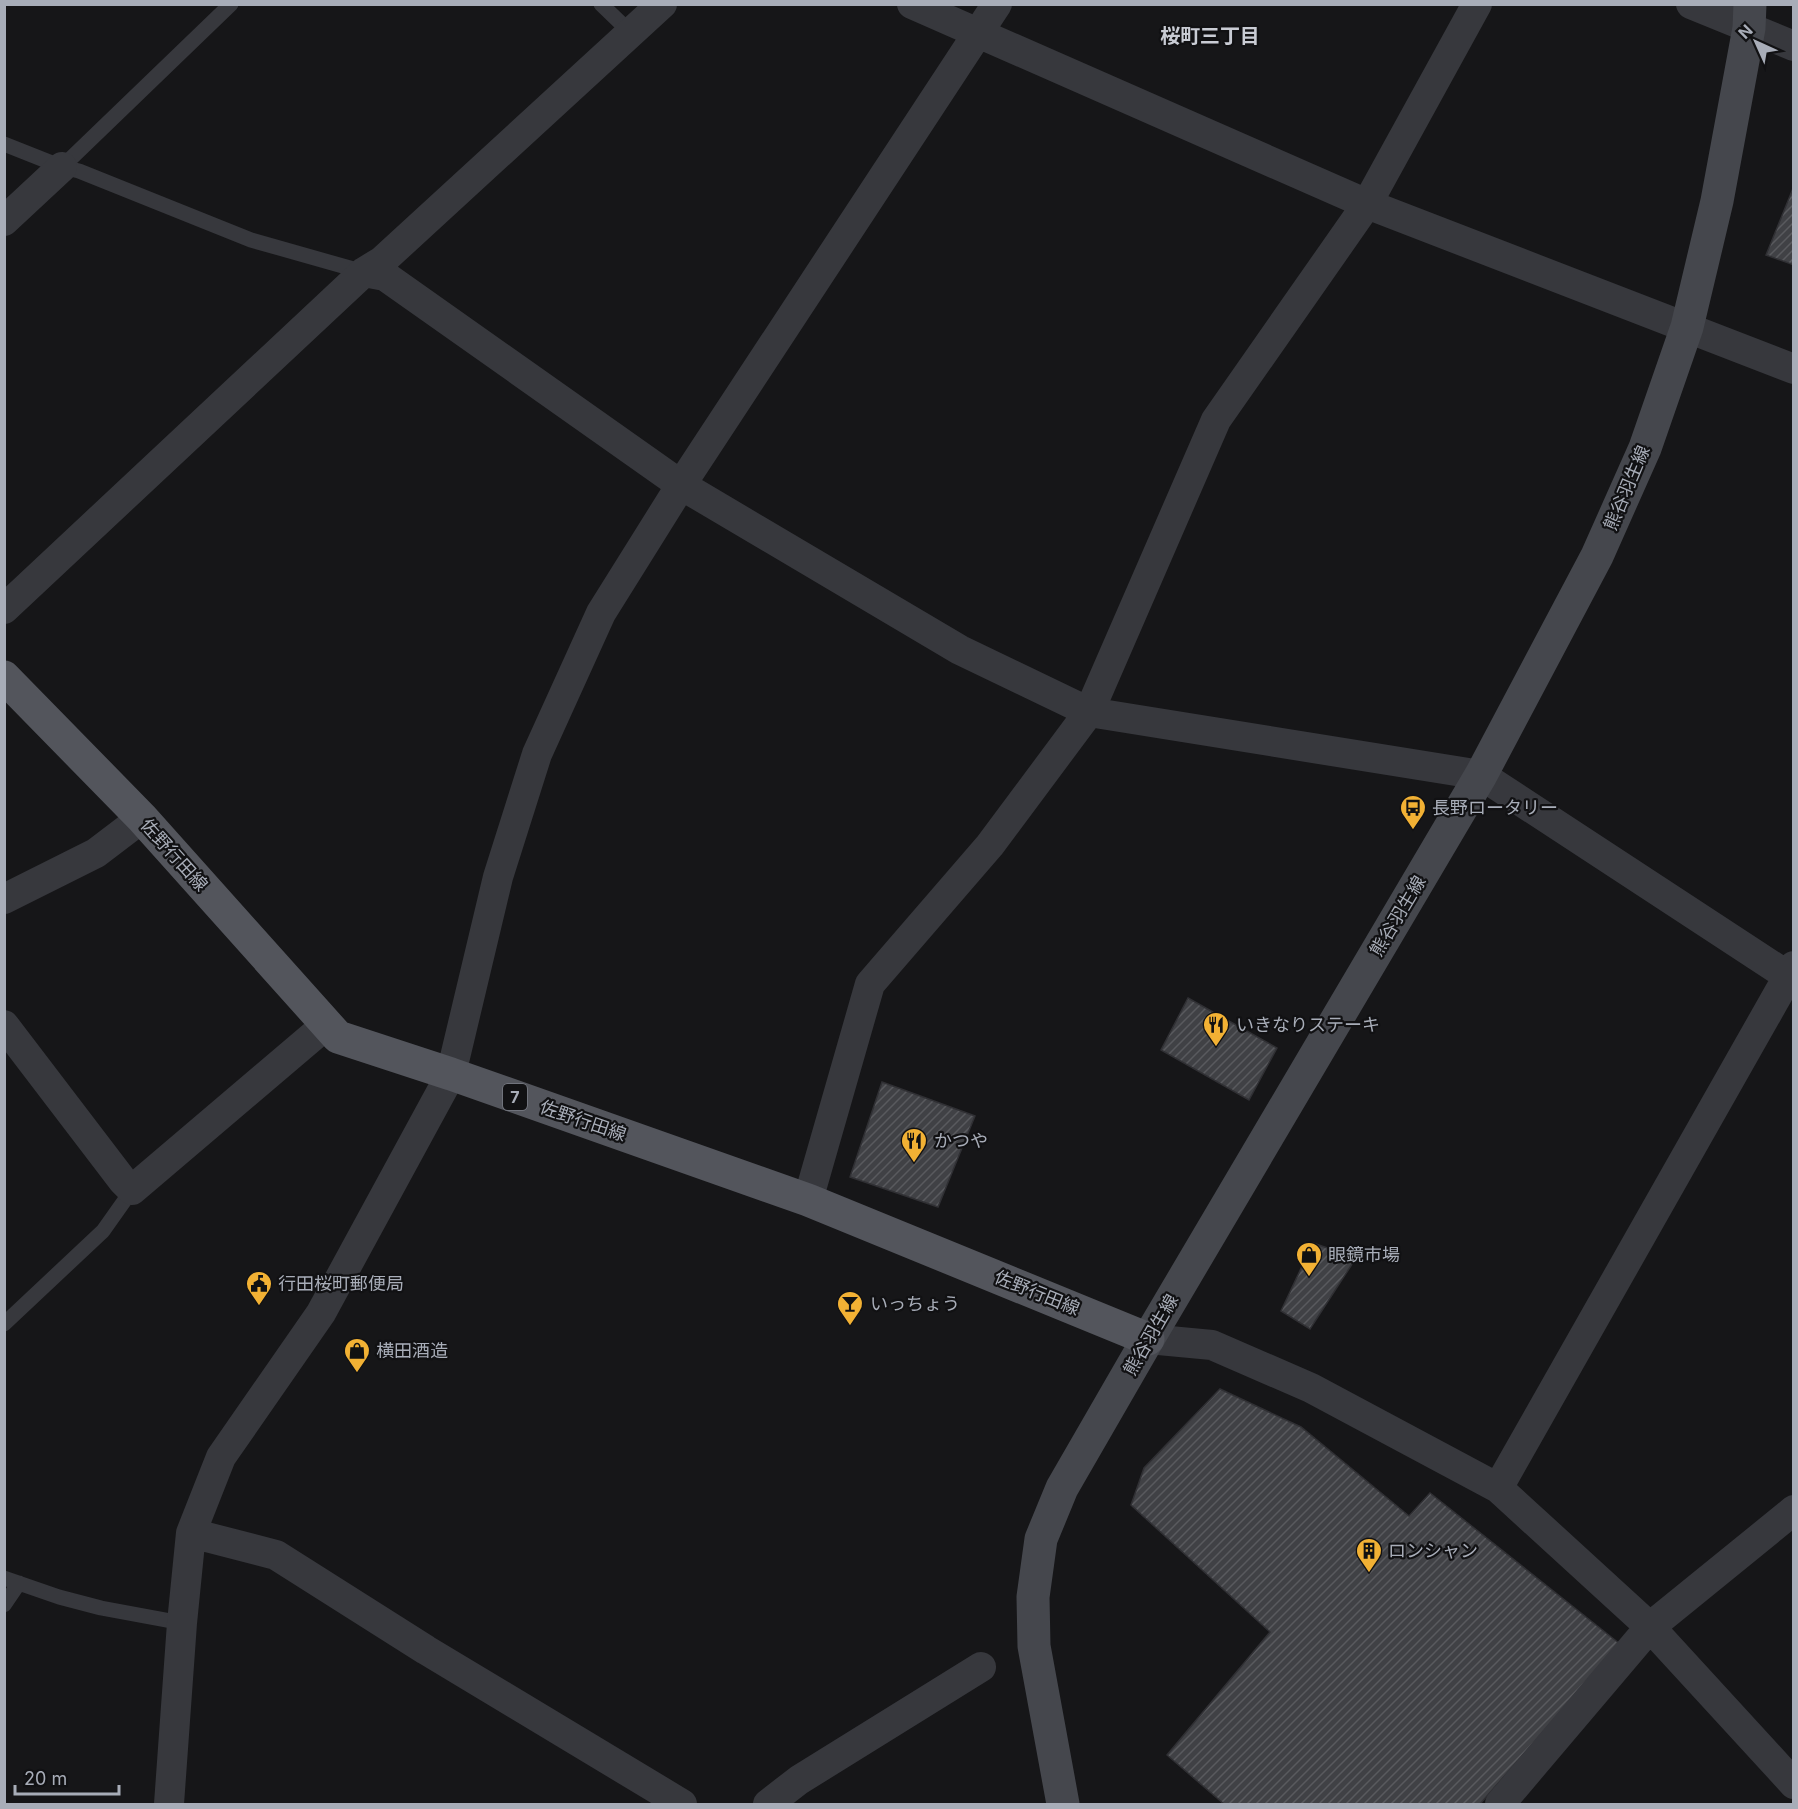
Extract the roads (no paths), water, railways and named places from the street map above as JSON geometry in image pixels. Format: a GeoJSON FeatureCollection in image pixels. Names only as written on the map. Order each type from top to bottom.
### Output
{"type":"FeatureCollection","features":[{"type":"Feature","properties":{"kind":"main road","name":"熊谷羽生線"},"geometry":{"type":"LineString","coordinates":[[1064,1804],[1034,1646],[1033,1597],[1041,1539],[1062,1488],[1481,775],[1597,556],[1645,448],[1687,327],[1718,201],[1750,16]]}},
{"type":"Feature","properties":{"kind":"main road","name":"佐野行田線"},"geometry":{"type":"LineString","coordinates":[[4,677],[142,818],[338,1037],[451,1074],[808,1200],[1148,1339]]}},
{"type":"Feature","properties":{"kind":"street"},"geometry":{"type":"LineString","coordinates":[[4,609],[364,272],[382,261],[662,4]]}},
{"type":"Feature","properties":{"kind":"street"},"geometry":{"type":"LineString","coordinates":[[912,4],[1367,204],[1794,369]]}},
{"type":"Feature","properties":{"kind":"street"},"geometry":{"type":"LineString","coordinates":[[169,1804],[191,1533],[221,1457],[321,1313],[451,1074],[498,877],[537,754],[601,613],[681,485],[997,4]]}},
{"type":"Feature","properties":{"kind":"street"},"geometry":{"type":"LineString","coordinates":[[808,1200],[870,984],[990,845],[1089,712],[1216,420],[1367,204],[1477,4]]}},
{"type":"Feature","properties":{"kind":"street"},"geometry":{"type":"LineString","coordinates":[[1691,4],[1750,16],[1794,46]]}},
{"type":"Feature","properties":{"kind":"street"},"geometry":{"type":"LineString","coordinates":[[4,221],[62,167]]}},
{"type":"Feature","properties":{"kind":"street"},"geometry":{"type":"LineString","coordinates":[[364,272],[385,276],[681,485],[960,650],[1089,712],[1481,775],[1792,974],[1498,1488]]}},
{"type":"Feature","properties":{"kind":"street"},"geometry":{"type":"LineString","coordinates":[[4,899],[96,853],[142,818]]}},
{"type":"Feature","properties":{"kind":"street"},"geometry":{"type":"LineString","coordinates":[[4,1025],[132,1190],[326,1025]]}},
{"type":"Feature","properties":{"kind":"street"},"geometry":{"type":"LineString","coordinates":[[1148,1339],[1212,1345],[1222,1349],[1311,1388],[1498,1488],[1650,1627],[1794,1784]]}},
{"type":"Feature","properties":{"kind":"street"},"geometry":{"type":"LineString","coordinates":[[1500,1804],[1650,1627],[1794,1510]]}},
{"type":"Feature","properties":{"kind":"street"},"geometry":{"type":"LineString","coordinates":[[191,1533],[276,1555],[426,1650],[682,1804]]}},
{"type":"Feature","properties":{"kind":"street"},"geometry":{"type":"LineString","coordinates":[[768,1804],[799,1780],[981,1667]]}},
{"type":"Feature","properties":{"kind":"lane"},"geometry":{"type":"LineString","coordinates":[[62,167],[231,4]]}},
{"type":"Feature","properties":{"kind":"lane"},"geometry":{"type":"LineString","coordinates":[[601,4],[631,33]]}},
{"type":"Feature","properties":{"kind":"lane"},"geometry":{"type":"LineString","coordinates":[[4,144],[62,167],[79,171],[251,240],[364,272]]}},
{"type":"Feature","properties":{"kind":"lane"},"geometry":{"type":"LineString","coordinates":[[4,1324],[103,1231],[132,1190]]}},
{"type":"Feature","properties":{"kind":"lane"},"geometry":{"type":"LineString","coordinates":[[4,1605],[12,1581],[101,1608],[182,1623]]}},
{"type":"Feature","properties":{"kind":"place","name":"長野ロータリー"},"geometry":{"type":"Point","coordinates":[1413,831]}},
{"type":"Feature","properties":{"kind":"place","name":"いきなりステーキ"},"geometry":{"type":"Point","coordinates":[1216,1048]}},
{"type":"Feature","properties":{"kind":"place","name":"かつや"},"geometry":{"type":"Point","coordinates":[914,1164]}},
{"type":"Feature","properties":{"kind":"place","name":"眼鏡市場"},"geometry":{"type":"Point","coordinates":[1309,1278]}},
{"type":"Feature","properties":{"kind":"place","name":"行田桜町郵便局"},"geometry":{"type":"Point","coordinates":[259,1307]}},
{"type":"Feature","properties":{"kind":"place","name":"いっちょう"},"geometry":{"type":"Point","coordinates":[850,1327]}},
{"type":"Feature","properties":{"kind":"place","name":"横田酒造"},"geometry":{"type":"Point","coordinates":[357,1374]}},
{"type":"Feature","properties":{"kind":"place","name":"ロンシャン"},"geometry":{"type":"Point","coordinates":[1369,1574]}},
{"type":"Feature","properties":{"kind":"district","name":"桜町三丁目"},"geometry":{"type":"Point","coordinates":[1210,36]}}]}
